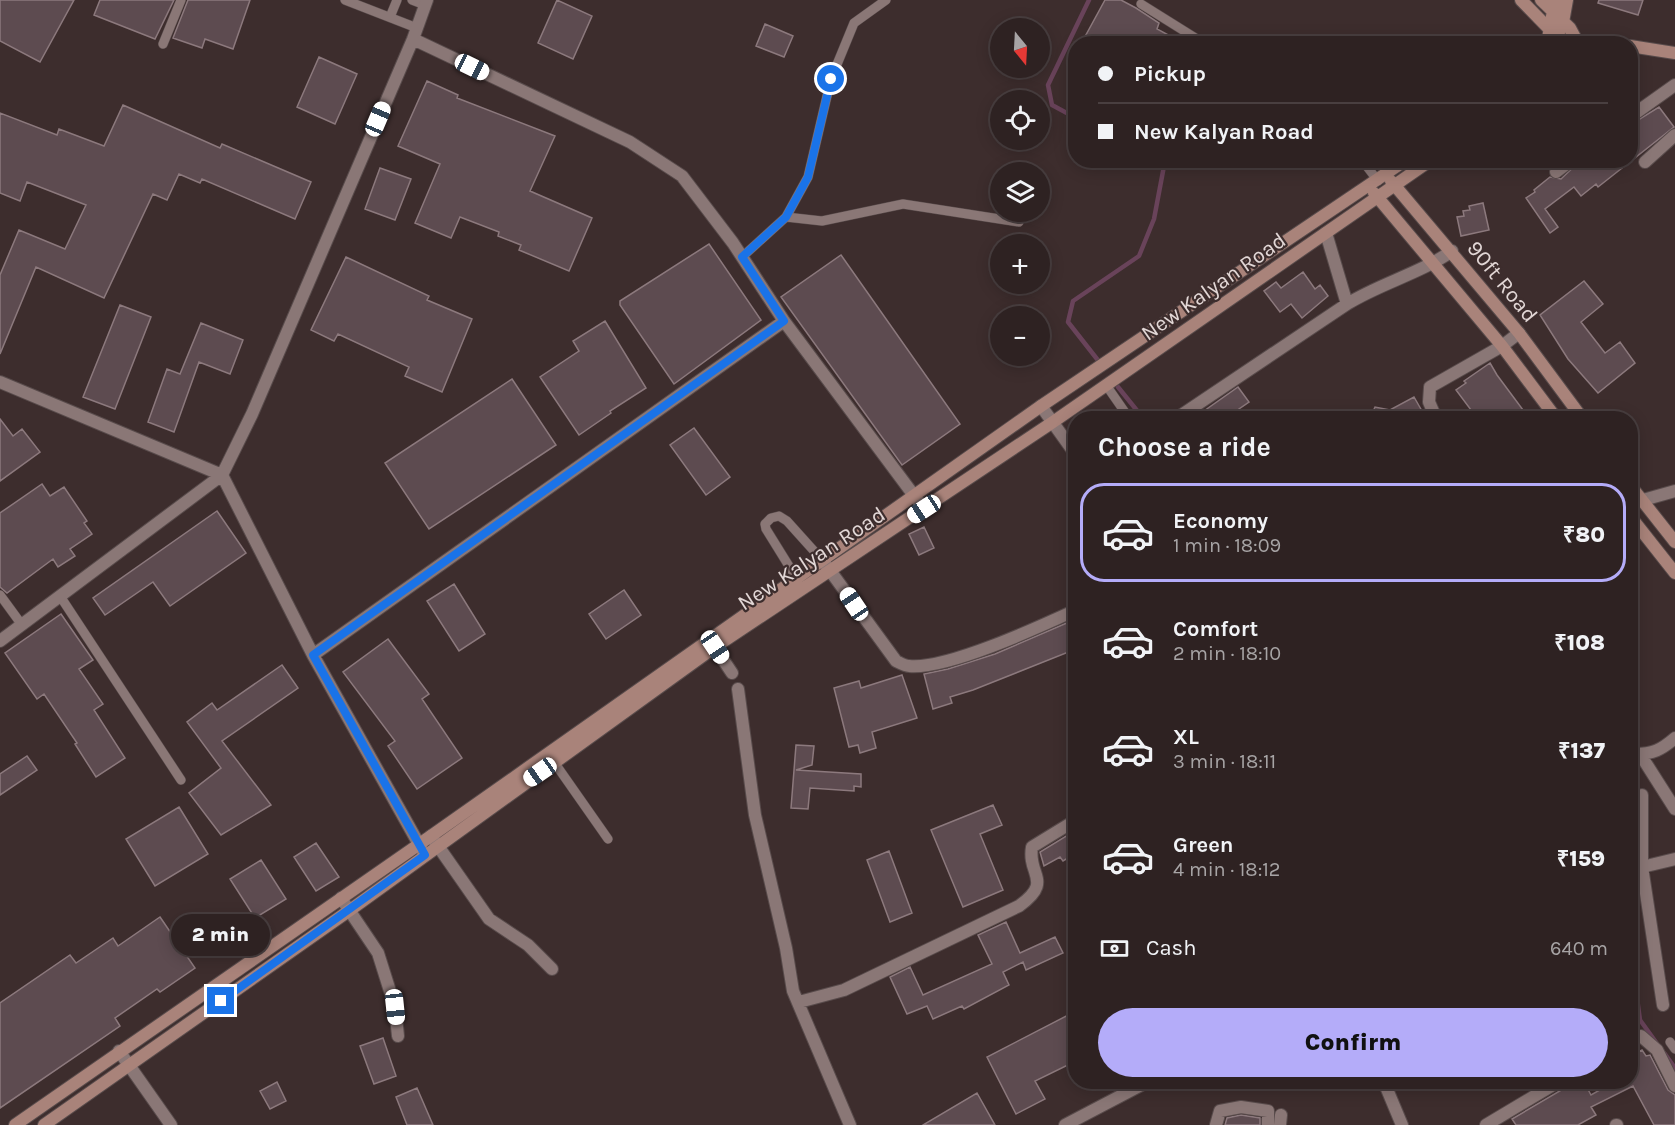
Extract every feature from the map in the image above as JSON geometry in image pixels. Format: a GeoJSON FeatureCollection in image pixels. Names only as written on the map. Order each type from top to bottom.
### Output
{"type":"FeatureCollection","features":[{"type":"Feature","properties":{"kind":"street"},"geometry":{"type":"LineString","coordinates":[[1521,0],[1554,36]]}},
{"type":"Feature","properties":{"kind":"street"},"geometry":{"type":"LineString","coordinates":[[1541,0],[1554,6],[1574,36]]}},
{"type":"Feature","properties":{"kind":"street"},"geometry":{"type":"LineString","coordinates":[[1560,36],[1567,0]]}},
{"type":"Feature","properties":{"kind":"street"},"geometry":{"type":"LineString","coordinates":[[0,641],[222,475],[252,414],[426,3]]}},
{"type":"Feature","properties":{"kind":"street"},"geometry":{"type":"LineString","coordinates":[[1549,36],[1554,6]]}},
{"type":"Feature","properties":{"kind":"street"},"geometry":{"type":"LineString","coordinates":[[415,33],[630,142],[682,176],[742,257],[784,321],[924,509]]}},
{"type":"Feature","properties":{"kind":"street"},"geometry":{"type":"LineString","coordinates":[[1638,47],[1675,53]]}},
{"type":"Feature","properties":{"kind":"street"},"geometry":{"type":"LineString","coordinates":[[1638,111],[1675,85]]}},
{"type":"Feature","properties":{"kind":"street"},"geometry":{"type":"LineString","coordinates":[[1645,162],[1675,135]]}},
{"type":"Feature","properties":{"kind":"street","name":"New Kalyan Road"},"geometry":{"type":"LineString","coordinates":[[713,643],[797,579],[827,566],[913,497],[1041,406],[1395,168]]}},
{"type":"Feature","properties":{"kind":"street","name":"New Kalyan Road"},"geometry":{"type":"LineString","coordinates":[[1069,411],[1420,168]]}},
{"type":"Feature","properties":{"kind":"street"},"geometry":{"type":"LineString","coordinates":[[1556,172],[1561,168]]}},
{"type":"Feature","properties":{"kind":"street","name":"90ft Road"},"geometry":{"type":"LineString","coordinates":[[1551,411],[1502,346],[1378,199],[1378,181],[1396,186],[1519,333],[1577,411]]}},
{"type":"Feature","properties":{"kind":"street"},"geometry":{"type":"LineString","coordinates":[[1326,233],[1347,304]]}},
{"type":"Feature","properties":{"kind":"street"},"geometry":{"type":"LineString","coordinates":[[1187,411],[1366,292],[1434,263],[1452,251]]}},
{"type":"Feature","properties":{"kind":"street"},"geometry":{"type":"LineString","coordinates":[[1242,271],[1252,283]]}},
{"type":"Feature","properties":{"kind":"street"},"geometry":{"type":"LineString","coordinates":[[313,655],[784,321]]}},
{"type":"Feature","properties":{"kind":"street"},"geometry":{"type":"LineString","coordinates":[[1433,411],[1429,402],[1430,387],[1502,346],[1519,333]]}},
{"type":"Feature","properties":{"kind":"street"},"geometry":{"type":"LineString","coordinates":[[0,382],[222,475],[313,655],[422,850]]}},
{"type":"Feature","properties":{"kind":"street"},"geometry":{"type":"LineString","coordinates":[[1041,406],[1068,444]]}},
{"type":"Feature","properties":{"kind":"street","name":"New Kalyan Road"},"geometry":{"type":"LineString","coordinates":[[422,850],[713,643],[827,566],[924,509],[1068,412]]}},
{"type":"Feature","properties":{"kind":"street"},"geometry":{"type":"LineString","coordinates":[[1643,501],[1675,491]]}},
{"type":"Feature","properties":{"kind":"street"},"geometry":{"type":"LineString","coordinates":[[1638,495],[1675,542]]}},
{"type":"Feature","properties":{"kind":"street"},"geometry":{"type":"LineString","coordinates":[[1638,526],[1675,573]]}},
{"type":"Feature","properties":{"kind":"street"},"geometry":{"type":"LineString","coordinates":[[827,566],[896,661],[908,666],[940,662],[995,644],[1068,613]]}},
{"type":"Feature","properties":{"kind":"street"},"geometry":{"type":"LineString","coordinates":[[713,643],[732,673]]}},
{"type":"Feature","properties":{"kind":"street"},"geometry":{"type":"LineString","coordinates":[[738,689],[755,815],[784,937],[793,991],[850,1125]]}},
{"type":"Feature","properties":{"kind":"street"},"geometry":{"type":"LineString","coordinates":[[1638,754],[1660,750],[1675,738]]}},
{"type":"Feature","properties":{"kind":"street"},"geometry":{"type":"LineString","coordinates":[[1638,758],[1675,808]]}},
{"type":"Feature","properties":{"kind":"street"},"geometry":{"type":"LineString","coordinates":[[1642,795],[1642,867],[1663,1005]]}},
{"type":"Feature","properties":{"kind":"street"},"geometry":{"type":"LineString","coordinates":[[799,1002],[854,985],[1019,906],[1036,891],[1039,884],[1032,847],[1068,825]]}},
{"type":"Feature","properties":{"kind":"street"},"geometry":{"type":"LineString","coordinates":[[435,841],[489,919],[528,945],[552,969]]}},
{"type":"Feature","properties":{"kind":"street"},"geometry":{"type":"LineString","coordinates":[[15,1125],[341,898],[422,850]]}},
{"type":"Feature","properties":{"kind":"street"},"geometry":{"type":"LineString","coordinates":[[44,1125],[350,910],[422,850]]}},
{"type":"Feature","properties":{"kind":"street"},"geometry":{"type":"LineString","coordinates":[[1642,867],[1675,859]]}},
{"type":"Feature","properties":{"kind":"street"},"geometry":{"type":"LineString","coordinates":[[341,898],[378,953],[395,1007],[398,1036]]}},
{"type":"Feature","properties":{"kind":"street"},"geometry":{"type":"LineString","coordinates":[[1638,1037],[1641,1036],[1657,1050],[1675,1086]]}},
{"type":"Feature","properties":{"kind":"street"},"geometry":{"type":"LineString","coordinates":[[119,1051],[171,1125]]}},
{"type":"Feature","properties":{"kind":"street"},"geometry":{"type":"LineString","coordinates":[[1065,1125],[1134,1089]]}},
{"type":"Feature","properties":{"kind":"street"},"geometry":{"type":"LineString","coordinates":[[1387,1089],[1402,1125]]}},
{"type":"Feature","properties":{"kind":"street"},"geometry":{"type":"LineString","coordinates":[[1494,1123],[1547,1089]]}},
{"type":"Feature","properties":{"kind":"street"},"geometry":{"type":"LineString","coordinates":[[1216,1125],[1220,1111],[1241,1107],[1268,1111],[1268,1125]]}},
{"type":"Feature","properties":{"kind":"lane"},"geometry":{"type":"LineString","coordinates":[[163,44],[181,0]]}},
{"type":"Feature","properties":{"kind":"lane"},"geometry":{"type":"LineString","coordinates":[[345,0],[390,17],[415,33]]}},
{"type":"Feature","properties":{"kind":"lane"},"geometry":{"type":"LineString","coordinates":[[390,17],[397,0]]}},
{"type":"Feature","properties":{"kind":"lane"},"geometry":{"type":"LineString","coordinates":[[412,0],[426,3]]}},
{"type":"Feature","properties":{"kind":"lane"},"geometry":{"type":"LineString","coordinates":[[742,257],[786,217],[808,177],[831,79],[854,23],[886,0]]}},
{"type":"Feature","properties":{"kind":"lane"},"geometry":{"type":"LineString","coordinates":[[1141,4],[1192,36]]}},
{"type":"Feature","properties":{"kind":"lane"},"geometry":{"type":"LineString","coordinates":[[1368,168],[1378,181]]}},
{"type":"Feature","properties":{"kind":"lane"},"geometry":{"type":"LineString","coordinates":[[786,217],[822,221],[903,204],[990,218]]}},
{"type":"Feature","properties":{"kind":"lane"},"geometry":{"type":"LineString","coordinates":[[1106,385],[1124,411]]}},
{"type":"Feature","properties":{"kind":"lane"},"geometry":{"type":"LineString","coordinates":[[797,579],[765,526],[768,520],[776,516],[782,517],[827,566]]}},
{"type":"Feature","properties":{"kind":"lane"},"geometry":{"type":"LineString","coordinates":[[0,595],[22,625]]}},
{"type":"Feature","properties":{"kind":"lane"},"geometry":{"type":"LineString","coordinates":[[60,596],[181,780]]}},
{"type":"Feature","properties":{"kind":"lane"},"geometry":{"type":"LineString","coordinates":[[550,758],[608,839]]}},
{"type":"Feature","properties":{"kind":"building"},"geometry":{"type":"Polygon","coordinates":[[[0,0],[74,0],[40,62],[0,41],[0,0]]]}},
{"type":"Feature","properties":{"kind":"building"},"geometry":{"type":"Polygon","coordinates":[[[100,0],[174,0],[155,39],[94,15],[100,0]]]}},
{"type":"Feature","properties":{"kind":"building"},"geometry":{"type":"Polygon","coordinates":[[[188,0],[250,0],[233,49],[205,39],[202,48],[173,38],[188,0]]]}},
{"type":"Feature","properties":{"kind":"building"},"geometry":{"type":"Polygon","coordinates":[[[557,0],[592,16],[573,59],[538,43],[557,0]]]}},
{"type":"Feature","properties":{"kind":"building"},"geometry":{"type":"Polygon","coordinates":[[[1105,0],[1121,0],[1159,23],[1157,29],[1170,36],[1085,36],[1105,0]]]}},
{"type":"Feature","properties":{"kind":"building"},"geometry":{"type":"Polygon","coordinates":[[[1599,0],[1643,0],[1638,15],[1598,3],[1599,0]]]}},
{"type":"Feature","properties":{"kind":"building"},"geometry":{"type":"Polygon","coordinates":[[[765,24],[793,36],[784,57],[756,46],[765,24]]]}},
{"type":"Feature","properties":{"kind":"building"},"geometry":{"type":"Polygon","coordinates":[[[319,57],[357,74],[335,124],[297,107],[319,57]]]}},
{"type":"Feature","properties":{"kind":"building"},"geometry":{"type":"Polygon","coordinates":[[[427,81],[458,95],[457,98],[555,136],[530,191],[592,218],[569,271],[519,250],[521,245],[498,236],[499,232],[460,217],[451,238],[415,223],[440,164],[398,146],[427,81]]]}},
{"type":"Feature","properties":{"kind":"building"},"geometry":{"type":"Polygon","coordinates":[[[123,105],[220,148],[222,144],[311,182],[295,219],[202,179],[200,183],[179,174],[167,200],[153,194],[104,298],[36,267],[0,354],[0,275],[19,230],[65,249],[86,205],[27,182],[20,201],[0,193],[0,113],[57,135],[59,129],[104,146],[123,105]]]}},
{"type":"Feature","properties":{"kind":"building"},"geometry":{"type":"Polygon","coordinates":[[[1659,107],[1674,127],[1638,155],[1638,120],[1659,107]]]}},
{"type":"Feature","properties":{"kind":"building"},"geometry":{"type":"Polygon","coordinates":[[[380,168],[411,179],[395,220],[365,209],[380,168]]]}},
{"type":"Feature","properties":{"kind":"building"},"geometry":{"type":"Polygon","coordinates":[[[1573,168],[1622,168],[1598,187],[1596,184],[1581,196],[1574,187],[1545,209],[1558,227],[1550,233],[1526,198],[1550,177],[1561,179],[1573,168]]]}},
{"type":"Feature","properties":{"kind":"building"},"geometry":{"type":"Polygon","coordinates":[[[1483,203],[1489,230],[1461,236],[1457,217],[1464,216],[1463,211],[1470,210],[1469,206],[1483,203]]]}},
{"type":"Feature","properties":{"kind":"building"},"geometry":{"type":"Polygon","coordinates":[[[709,244],[761,320],[674,384],[620,305],[620,301],[709,244]]]}},
{"type":"Feature","properties":{"kind":"building"},"geometry":{"type":"Polygon","coordinates":[[[841,255],[960,424],[902,465],[781,297],[841,255]]]}},
{"type":"Feature","properties":{"kind":"building"},"geometry":{"type":"Polygon","coordinates":[[[346,257],[429,296],[427,300],[472,319],[442,392],[405,376],[409,367],[338,334],[334,341],[311,330],[346,257]]]}},
{"type":"Feature","properties":{"kind":"building"},"geometry":{"type":"Polygon","coordinates":[[[1303,272],[1315,289],[1320,285],[1328,296],[1302,318],[1291,304],[1280,312],[1264,291],[1276,282],[1281,288],[1303,272]]]}},
{"type":"Feature","properties":{"kind":"building"},"geometry":{"type":"Polygon","coordinates":[[[1584,281],[1603,304],[1581,322],[1605,353],[1620,342],[1635,363],[1598,393],[1568,359],[1540,315],[1584,281]]]}},
{"type":"Feature","properties":{"kind":"building"},"geometry":{"type":"Polygon","coordinates":[[[120,305],[151,317],[115,409],[83,397],[120,305]]]}},
{"type":"Feature","properties":{"kind":"building"},"geometry":{"type":"Polygon","coordinates":[[[605,321],[646,388],[610,411],[611,413],[579,435],[540,377],[579,351],[573,341],[605,321]]]}},
{"type":"Feature","properties":{"kind":"building"},"geometry":{"type":"Polygon","coordinates":[[[201,323],[243,340],[230,374],[199,362],[174,432],[148,422],[167,369],[180,374],[201,323]]]}},
{"type":"Feature","properties":{"kind":"building"},"geometry":{"type":"Polygon","coordinates":[[[1490,363],[1524,411],[1472,411],[1456,390],[1466,383],[1464,381],[1490,363]]]}},
{"type":"Feature","properties":{"kind":"building"},"geometry":{"type":"Polygon","coordinates":[[[512,379],[556,445],[429,529],[385,463],[512,379]]]}},
{"type":"Feature","properties":{"kind":"building"},"geometry":{"type":"Polygon","coordinates":[[[1238,387],[1249,402],[1239,409],[1240,411],[1204,411],[1238,387]]]}},
{"type":"Feature","properties":{"kind":"building"},"geometry":{"type":"Polygon","coordinates":[[[1414,397],[1422,411],[1373,411],[1375,407],[1390,410],[1414,397]]]}},
{"type":"Feature","properties":{"kind":"building"},"geometry":{"type":"Polygon","coordinates":[[[0,419],[13,436],[22,429],[40,452],[0,481],[0,419]]]}},
{"type":"Feature","properties":{"kind":"building"},"geometry":{"type":"Polygon","coordinates":[[[694,428],[730,477],[706,495],[670,445],[694,428]]]}},
{"type":"Feature","properties":{"kind":"building"},"geometry":{"type":"Polygon","coordinates":[[[42,484],[50,496],[64,487],[87,521],[84,523],[92,534],[70,549],[75,556],[58,567],[53,559],[7,593],[0,587],[0,513],[42,484]]]}},
{"type":"Feature","properties":{"kind":"building"},"geometry":{"type":"Polygon","coordinates":[[[217,511],[246,553],[170,606],[153,582],[105,615],[93,598],[217,511]]]}},
{"type":"Feature","properties":{"kind":"building"},"geometry":{"type":"Polygon","coordinates":[[[924,527],[934,548],[919,555],[909,534],[924,527]]]}},
{"type":"Feature","properties":{"kind":"building"},"geometry":{"type":"Polygon","coordinates":[[[454,584],[485,634],[459,651],[427,601],[454,584]]]}},
{"type":"Feature","properties":{"kind":"building"},"geometry":{"type":"Polygon","coordinates":[[[624,590],[641,615],[606,639],[589,614],[624,590]]]}},
{"type":"Feature","properties":{"kind":"building"},"geometry":{"type":"Polygon","coordinates":[[[61,614],[93,660],[79,669],[103,704],[94,710],[125,758],[96,777],[75,744],[77,743],[44,694],[37,699],[5,653],[61,614]]]}},
{"type":"Feature","properties":{"kind":"building"},"geometry":{"type":"Polygon","coordinates":[[[1068,622],[1068,652],[950,697],[952,703],[933,709],[924,674],[995,654],[1068,622]]]}},
{"type":"Feature","properties":{"kind":"building"},"geometry":{"type":"Polygon","coordinates":[[[388,639],[429,694],[422,699],[462,758],[417,789],[388,746],[395,741],[343,672],[388,639]]]}},
{"type":"Feature","properties":{"kind":"building"},"geometry":{"type":"Polygon","coordinates":[[[282,665],[298,688],[222,741],[271,805],[221,835],[189,793],[221,768],[187,722],[212,703],[217,710],[282,665]]]}},
{"type":"Feature","properties":{"kind":"building"},"geometry":{"type":"Polygon","coordinates":[[[902,675],[917,718],[872,732],[876,748],[860,753],[858,745],[849,747],[834,688],[859,681],[861,688],[902,675]]]}},
{"type":"Feature","properties":{"kind":"building"},"geometry":{"type":"Polygon","coordinates":[[[796,745],[814,746],[812,765],[796,770],[861,774],[861,787],[854,786],[854,791],[810,788],[808,809],[791,808],[796,745]]]}},
{"type":"Feature","properties":{"kind":"building"},"geometry":{"type":"Polygon","coordinates":[[[27,756],[37,770],[0,795],[0,774],[27,756]]]}},
{"type":"Feature","properties":{"kind":"building"},"geometry":{"type":"Polygon","coordinates":[[[993,805],[1002,825],[980,834],[1003,890],[963,907],[931,830],[993,805]]]}},
{"type":"Feature","properties":{"kind":"building"},"geometry":{"type":"Polygon","coordinates":[[[179,807],[208,854],[155,886],[126,839],[179,807]]]}},
{"type":"Feature","properties":{"kind":"building"},"geometry":{"type":"Polygon","coordinates":[[[1068,835],[1068,858],[1063,861],[1060,857],[1044,866],[1040,852],[1068,835]]]}},
{"type":"Feature","properties":{"kind":"building"},"geometry":{"type":"Polygon","coordinates":[[[316,843],[339,877],[316,891],[294,857],[316,843]]]}},
{"type":"Feature","properties":{"kind":"building"},"geometry":{"type":"Polygon","coordinates":[[[889,851],[912,913],[890,922],[867,860],[889,851]]]}},
{"type":"Feature","properties":{"kind":"building"},"geometry":{"type":"Polygon","coordinates":[[[261,860],[286,899],[255,918],[230,879],[261,860]]]}},
{"type":"Feature","properties":{"kind":"building"},"geometry":{"type":"Polygon","coordinates":[[[160,917],[195,968],[160,992],[157,989],[115,1018],[120,1026],[0,1108],[0,1003],[70,955],[76,963],[113,938],[118,946],[160,917]]]}},
{"type":"Feature","properties":{"kind":"building"},"geometry":{"type":"Polygon","coordinates":[[[1006,922],[1020,953],[1055,937],[1063,953],[1026,970],[1023,962],[1003,972],[1009,985],[964,1009],[962,1006],[933,1019],[927,1006],[907,1014],[890,977],[910,967],[923,995],[992,964],[978,935],[1006,922]]]}},
{"type":"Feature","properties":{"kind":"building"},"geometry":{"type":"Polygon","coordinates":[[[1068,1015],[1068,1065],[1035,1081],[1045,1099],[1016,1114],[987,1057],[1068,1015]]]}},
{"type":"Feature","properties":{"kind":"building"},"geometry":{"type":"Polygon","coordinates":[[[383,1038],[396,1076],[374,1084],[360,1046],[383,1038]]]}},
{"type":"Feature","properties":{"kind":"building"},"geometry":{"type":"Polygon","coordinates":[[[1642,1050],[1646,1056],[1650,1055],[1668,1090],[1675,1095],[1675,1125],[1654,1125],[1635,1089],[1638,1089],[1638,1052],[1642,1050]]]}},
{"type":"Feature","properties":{"kind":"building"},"geometry":{"type":"Polygon","coordinates":[[[277,1082],[286,1101],[270,1109],[260,1091],[277,1082]]]}},
{"type":"Feature","properties":{"kind":"building"},"geometry":{"type":"Polygon","coordinates":[[[417,1088],[433,1125],[407,1125],[396,1097],[417,1088]]]}},
{"type":"Feature","properties":{"kind":"building"},"geometry":{"type":"Polygon","coordinates":[[[1563,1089],[1588,1089],[1591,1095],[1602,1089],[1627,1089],[1591,1107],[1596,1115],[1578,1125],[1516,1125],[1512,1119],[1563,1089]]]}},
{"type":"Feature","properties":{"kind":"building"},"geometry":{"type":"Polygon","coordinates":[[[977,1093],[995,1125],[923,1125],[977,1093]]]}},
{"type":"Feature","properties":{"kind":"building"},"geometry":{"type":"Polygon","coordinates":[[[1241,1115],[1260,1118],[1260,1125],[1225,1125],[1227,1118],[1241,1115]]]}},
{"type":"Feature","properties":{"kind":"waterway"},"geometry":{"type":"LineString","coordinates":[[1072,36],[1089,0]]}},
{"type":"Feature","properties":{"kind":"waterway"},"geometry":{"type":"LineString","coordinates":[[1068,44],[1048,85],[1052,105],[1068,114]]}},
{"type":"Feature","properties":{"kind":"waterway"},"geometry":{"type":"LineString","coordinates":[[1097,359],[1068,322],[1073,301],[1139,256],[1154,219],[1164,168]]}},
{"type":"Feature","properties":{"kind":"waterway"},"geometry":{"type":"LineString","coordinates":[[1118,387],[1137,411]]}},
{"type":"Feature","properties":{"kind":"waterway"},"geometry":{"type":"LineString","coordinates":[[1638,1005],[1640,1020],[1658,1045]]}},
{"type":"Feature","properties":{"kind":"waterway"},"geometry":{"type":"LineString","coordinates":[[1665,1054],[1675,1068]]}},
{"type":"Feature","properties":{"kind":"route"},"geometry":{"type":"LineString","coordinates":[[221,1001],[425,855],[313,655],[784,321],[742,257],[786,217],[808,177],[831,79]]}}]}
